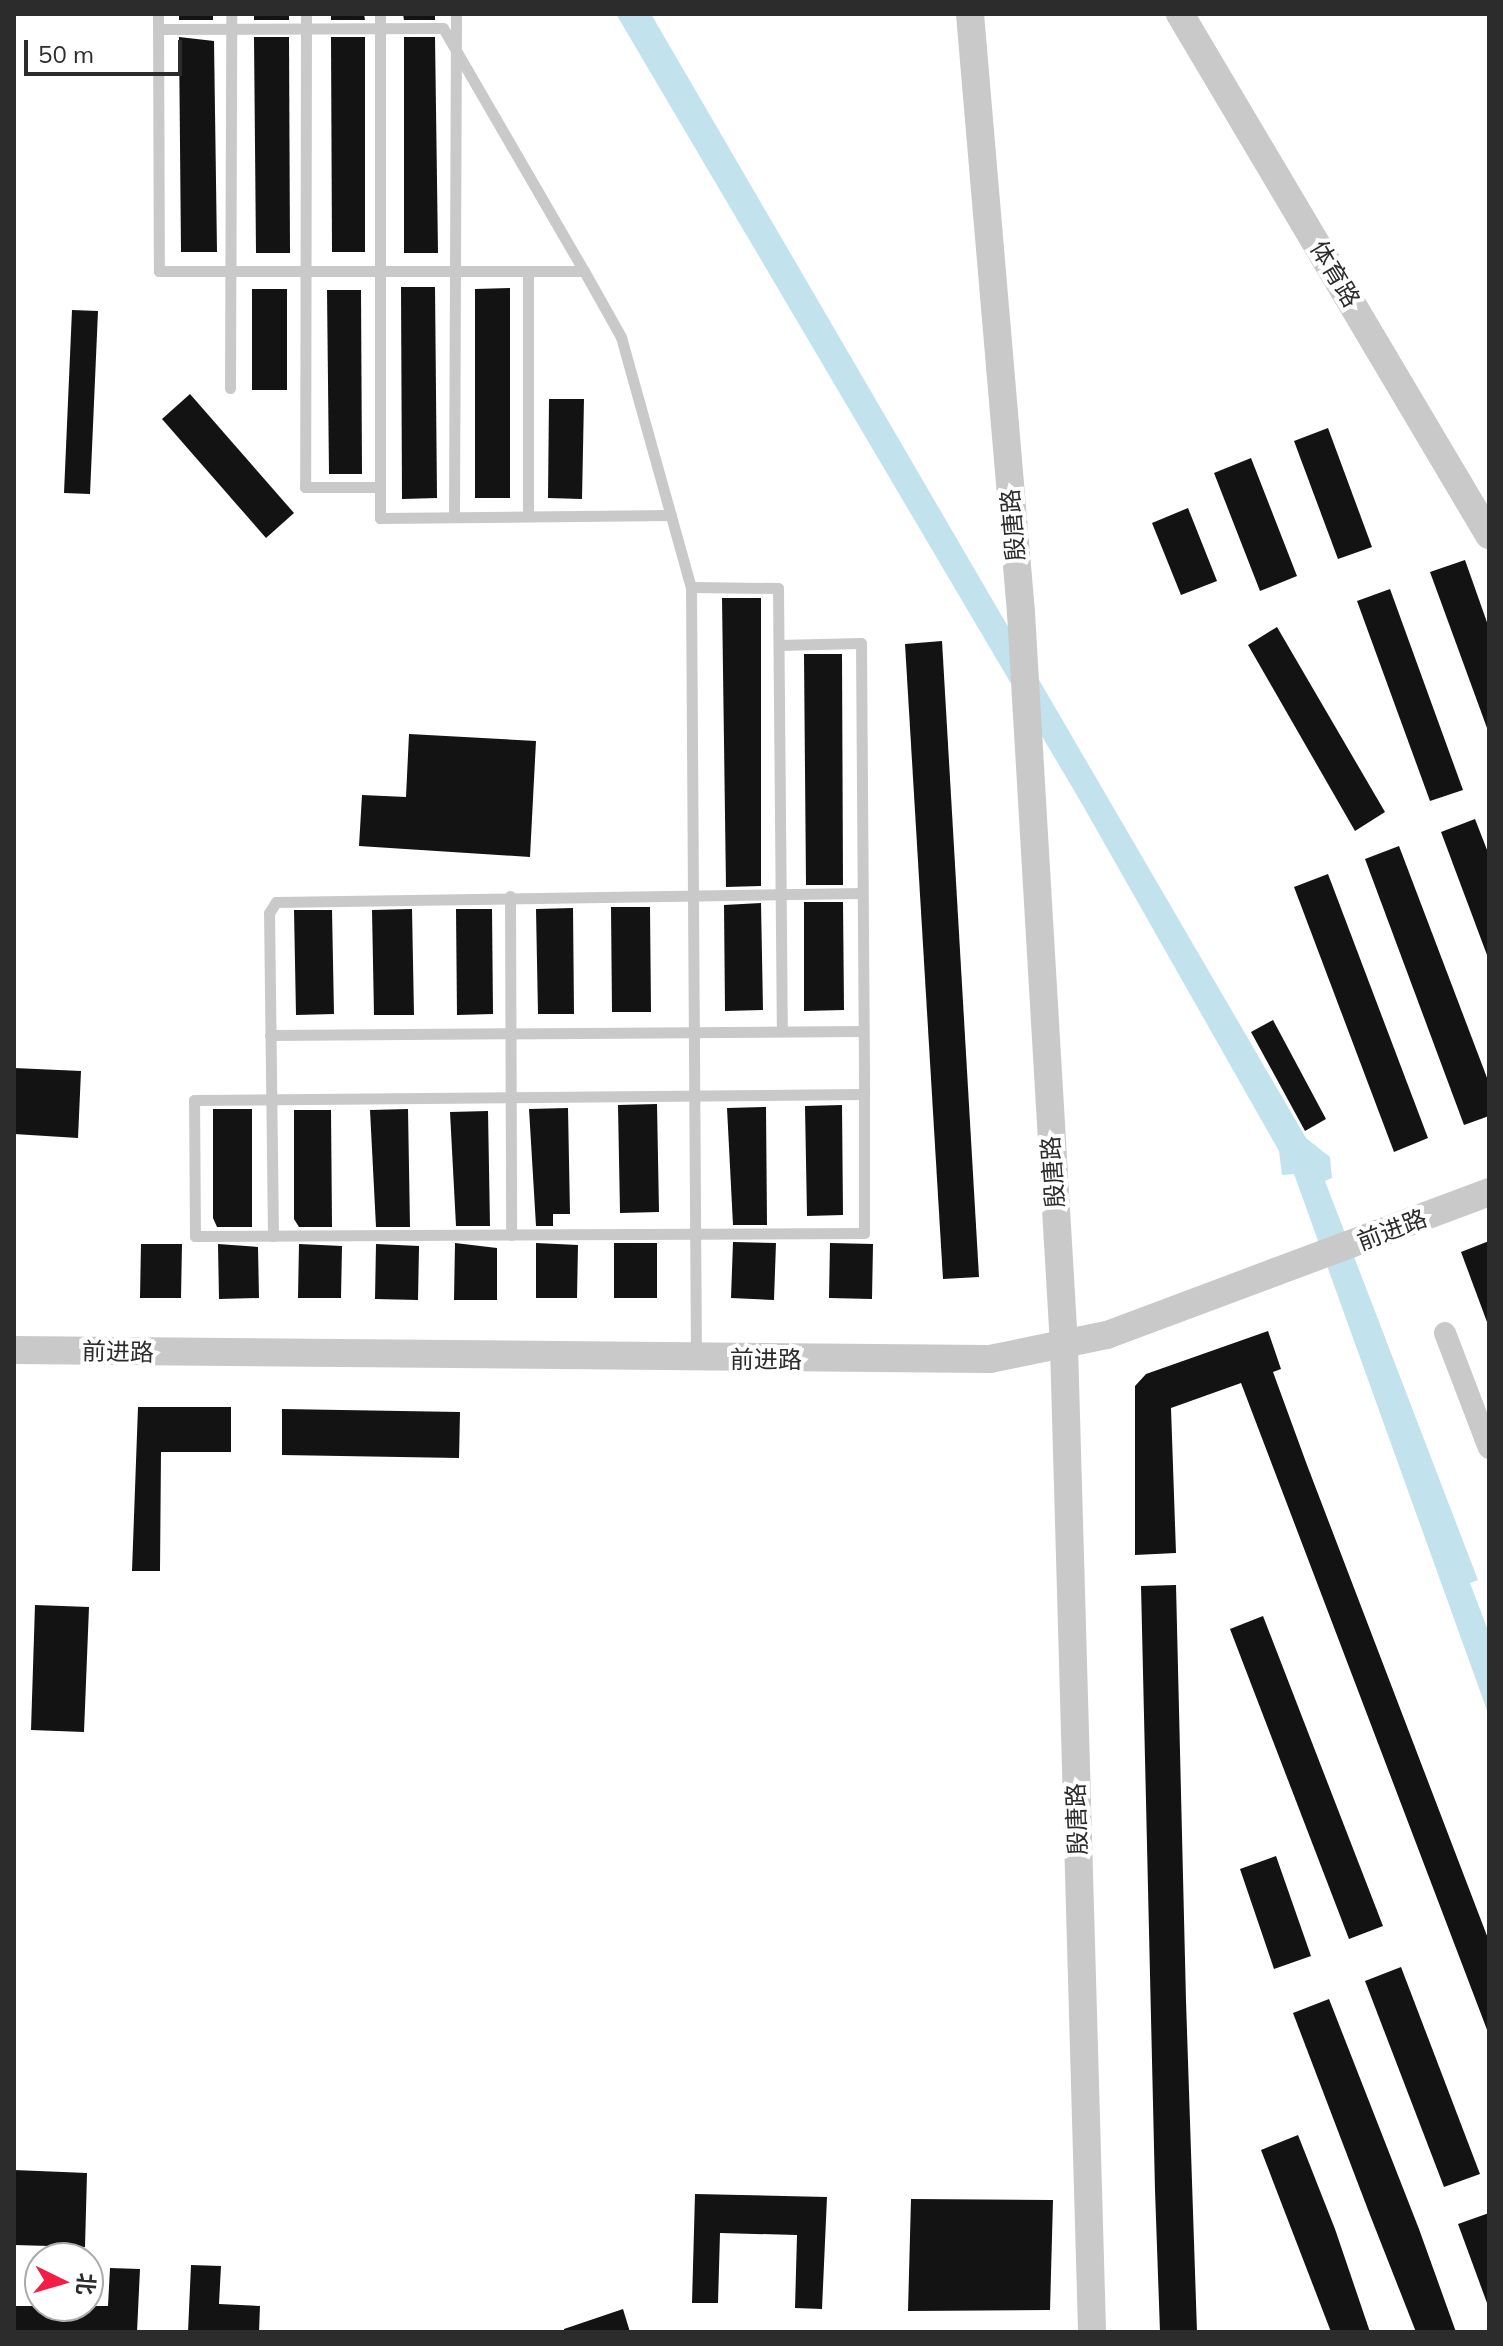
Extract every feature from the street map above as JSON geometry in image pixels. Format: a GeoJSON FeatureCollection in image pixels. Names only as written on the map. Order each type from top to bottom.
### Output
{"type":"FeatureCollection","features":[{"type":"Feature","properties":{"kind":"street","name":"殷唐路"},"geometry":{"type":"LineString","coordinates":[[970,14],[1021,613],[1025,732],[1064,1346],[1092,2332]]}},
{"type":"Feature","properties":{"kind":"street","name":"体育路"},"geometry":{"type":"LineString","coordinates":[[1180,14],[1489,535]]}},
{"type":"Feature","properties":{"kind":"street","name":"前进路"},"geometry":{"type":"LineString","coordinates":[[14,1350],[696,1360],[990,1359],[1064,1346],[1296,1268],[1489,1192]]}},
{"type":"Feature","properties":{"kind":"street"},"geometry":{"type":"LineString","coordinates":[[1445,1333],[1489,1448]]}},
{"type":"Feature","properties":{"kind":"lane"},"geometry":{"type":"LineString","coordinates":[[158,14],[159,271],[584,271]]}},
{"type":"Feature","properties":{"kind":"lane"},"geometry":{"type":"LineString","coordinates":[[230,388],[231,14]]}},
{"type":"Feature","properties":{"kind":"lane"},"geometry":{"type":"LineString","coordinates":[[306,14],[305,487],[380,487]]}},
{"type":"Feature","properties":{"kind":"lane"},"geometry":{"type":"LineString","coordinates":[[380,14],[380,518],[671,515]]}},
{"type":"Feature","properties":{"kind":"lane"},"geometry":{"type":"LineString","coordinates":[[454,517],[456,14]]}},
{"type":"Feature","properties":{"kind":"lane"},"geometry":{"type":"LineString","coordinates":[[158,29],[443,28],[456,41],[621,337],[691,587],[696,1360]]}},
{"type":"Feature","properties":{"kind":"lane"},"geometry":{"type":"LineString","coordinates":[[528,271],[528,516]]}},
{"type":"Feature","properties":{"kind":"lane"},"geometry":{"type":"LineString","coordinates":[[691,587],[778,588],[782,1030]]}},
{"type":"Feature","properties":{"kind":"lane"},"geometry":{"type":"LineString","coordinates":[[779,645],[861,643],[864,1094],[864,1233],[195,1236],[194,1100],[864,1094]]}},
{"type":"Feature","properties":{"kind":"lane"},"geometry":{"type":"LineString","coordinates":[[273,1236],[269,913],[276,902],[510,896],[862,893]]}},
{"type":"Feature","properties":{"kind":"lane"},"geometry":{"type":"LineString","coordinates":[[510,896],[511,1235]]}},
{"type":"Feature","properties":{"kind":"lane"},"geometry":{"type":"LineString","coordinates":[[270,1035],[863,1031]]}},
{"type":"Feature","properties":{"kind":"water"},"geometry":{"type":"Polygon","coordinates":[[[616,14],[651,14],[1306,1138],[1330,1157],[1332,1178],[1325,1181],[1478,1580],[1470,1583],[1489,1633],[1489,1716],[1294,1174],[1282,1175],[1279,1151],[1082,804],[616,14]]]}},
{"type":"Feature","properties":{"kind":"building"},"geometry":{"type":"Polygon","coordinates":[[[179,14],[213,14],[213,20],[179,20],[179,14]]]}},
{"type":"Feature","properties":{"kind":"building"},"geometry":{"type":"Polygon","coordinates":[[[254,14],[289,14],[289,20],[254,20],[254,14]]]}},
{"type":"Feature","properties":{"kind":"building"},"geometry":{"type":"Polygon","coordinates":[[[331,14],[364,14],[365,20],[331,20],[331,14]]]}},
{"type":"Feature","properties":{"kind":"building"},"geometry":{"type":"Polygon","coordinates":[[[403,14],[435,14],[435,20],[404,20],[403,14]]]}},
{"type":"Feature","properties":{"kind":"building"},"geometry":{"type":"Polygon","coordinates":[[[179,37],[214,41],[217,252],[181,252],[179,37]]]}},
{"type":"Feature","properties":{"kind":"building"},"geometry":{"type":"Polygon","coordinates":[[[254,37],[289,37],[290,253],[256,253],[254,37]]]}},
{"type":"Feature","properties":{"kind":"building"},"geometry":{"type":"Polygon","coordinates":[[[331,37],[365,37],[365,252],[332,252],[331,37]]]}},
{"type":"Feature","properties":{"kind":"building"},"geometry":{"type":"Polygon","coordinates":[[[404,37],[435,37],[438,253],[404,253],[404,37]]]}},
{"type":"Feature","properties":{"kind":"building"},"geometry":{"type":"Polygon","coordinates":[[[401,287],[435,287],[437,498],[402,499],[401,287]]]}},
{"type":"Feature","properties":{"kind":"building"},"geometry":{"type":"Polygon","coordinates":[[[510,288],[510,498],[475,498],[475,289],[510,288]]]}},
{"type":"Feature","properties":{"kind":"building"},"geometry":{"type":"Polygon","coordinates":[[[252,289],[287,289],[287,390],[252,390],[252,289]]]}},
{"type":"Feature","properties":{"kind":"building"},"geometry":{"type":"Polygon","coordinates":[[[327,290],[361,290],[362,474],[329,474],[327,290]]]}},
{"type":"Feature","properties":{"kind":"building"},"geometry":{"type":"Polygon","coordinates":[[[72,310],[98,311],[90,494],[64,493],[72,310]]]}},
{"type":"Feature","properties":{"kind":"building"},"geometry":{"type":"Polygon","coordinates":[[[190,394],[294,513],[266,538],[162,419],[190,394]]]}},
{"type":"Feature","properties":{"kind":"building"},"geometry":{"type":"Polygon","coordinates":[[[549,399],[584,399],[582,499],[548,498],[549,399]]]}},
{"type":"Feature","properties":{"kind":"building"},"geometry":{"type":"Polygon","coordinates":[[[1328,428],[1372,547],[1338,559],[1294,441],[1328,428]]]}},
{"type":"Feature","properties":{"kind":"building"},"geometry":{"type":"Polygon","coordinates":[[[1251,458],[1297,576],[1260,591],[1214,473],[1251,458]]]}},
{"type":"Feature","properties":{"kind":"building"},"geometry":{"type":"Polygon","coordinates":[[[1188,508],[1217,581],[1181,595],[1152,523],[1188,508]]]}},
{"type":"Feature","properties":{"kind":"building"},"geometry":{"type":"Polygon","coordinates":[[[1465,560],[1489,628],[1487,728],[1430,572],[1465,560]]]}},
{"type":"Feature","properties":{"kind":"building"},"geometry":{"type":"Polygon","coordinates":[[[1390,589],[1463,790],[1430,801],[1357,601],[1390,589]]]}},
{"type":"Feature","properties":{"kind":"building"},"geometry":{"type":"Polygon","coordinates":[[[722,598],[761,598],[761,886],[726,887],[722,598]]]}},
{"type":"Feature","properties":{"kind":"building"},"geometry":{"type":"Polygon","coordinates":[[[1277,627],[1385,812],[1355,831],[1248,645],[1277,627]]]}},
{"type":"Feature","properties":{"kind":"building"},"geometry":{"type":"Polygon","coordinates":[[[942,641],[979,1277],[943,1279],[905,644],[942,641]]]}},
{"type":"Feature","properties":{"kind":"building"},"geometry":{"type":"Polygon","coordinates":[[[804,654],[842,654],[843,885],[806,885],[804,654]]]}},
{"type":"Feature","properties":{"kind":"building"},"geometry":{"type":"Polygon","coordinates":[[[409,734],[536,741],[530,857],[359,846],[362,795],[406,797],[409,734]]]}},
{"type":"Feature","properties":{"kind":"building"},"geometry":{"type":"Polygon","coordinates":[[[1475,819],[1489,855],[1487,955],[1441,832],[1475,819]]]}},
{"type":"Feature","properties":{"kind":"building"},"geometry":{"type":"Polygon","coordinates":[[[1399,846],[1489,1083],[1489,1116],[1464,1125],[1365,859],[1399,846]]]}},
{"type":"Feature","properties":{"kind":"building"},"geometry":{"type":"Polygon","coordinates":[[[1328,874],[1428,1138],[1394,1152],[1294,887],[1328,874]]]}},
{"type":"Feature","properties":{"kind":"building"},"geometry":{"type":"Polygon","coordinates":[[[804,902],[843,902],[844,1010],[804,1011],[804,902]]]}},
{"type":"Feature","properties":{"kind":"building"},"geometry":{"type":"Polygon","coordinates":[[[761,903],[763,1010],[725,1011],[724,905],[761,903]]]}},
{"type":"Feature","properties":{"kind":"building"},"geometry":{"type":"Polygon","coordinates":[[[611,907],[650,907],[651,1012],[612,1012],[611,907]]]}},
{"type":"Feature","properties":{"kind":"building"},"geometry":{"type":"Polygon","coordinates":[[[573,908],[574,1014],[538,1014],[536,909],[573,908]]]}},
{"type":"Feature","properties":{"kind":"building"},"geometry":{"type":"Polygon","coordinates":[[[412,909],[414,1015],[374,1015],[372,910],[412,909]]]}},
{"type":"Feature","properties":{"kind":"building"},"geometry":{"type":"Polygon","coordinates":[[[456,909],[492,909],[493,1014],[457,1015],[456,909]]]}},
{"type":"Feature","properties":{"kind":"building"},"geometry":{"type":"Polygon","coordinates":[[[294,910],[332,910],[334,1014],[296,1015],[294,910]]]}},
{"type":"Feature","properties":{"kind":"building"},"geometry":{"type":"Polygon","coordinates":[[[1273,1020],[1326,1119],[1305,1131],[1251,1032],[1273,1020]]]}},
{"type":"Feature","properties":{"kind":"building"},"geometry":{"type":"Polygon","coordinates":[[[14,1068],[81,1071],[78,1138],[14,1134],[14,1068]]]}},
{"type":"Feature","properties":{"kind":"building"},"geometry":{"type":"Polygon","coordinates":[[[657,1104],[659,1212],[620,1213],[618,1105],[657,1104]]]}},
{"type":"Feature","properties":{"kind":"building"},"geometry":{"type":"Polygon","coordinates":[[[842,1105],[843,1215],[807,1216],[805,1106],[842,1105]]]}},
{"type":"Feature","properties":{"kind":"building"},"geometry":{"type":"Polygon","coordinates":[[[766,1107],[767,1225],[733,1225],[727,1108],[766,1107]]]}},
{"type":"Feature","properties":{"kind":"building"},"geometry":{"type":"Polygon","coordinates":[[[568,1108],[570,1214],[553,1214],[553,1226],[536,1226],[529,1109],[568,1108]]]}},
{"type":"Feature","properties":{"kind":"building"},"geometry":{"type":"Polygon","coordinates":[[[213,1109],[252,1109],[252,1227],[217,1227],[213,1218],[213,1109]]]}},
{"type":"Feature","properties":{"kind":"building"},"geometry":{"type":"Polygon","coordinates":[[[408,1109],[410,1227],[376,1227],[370,1110],[408,1109]]]}},
{"type":"Feature","properties":{"kind":"building"},"geometry":{"type":"Polygon","coordinates":[[[294,1110],[331,1110],[332,1227],[299,1227],[294,1219],[294,1110]]]}},
{"type":"Feature","properties":{"kind":"building"},"geometry":{"type":"Polygon","coordinates":[[[488,1111],[490,1226],[456,1226],[450,1112],[488,1111]]]}},
{"type":"Feature","properties":{"kind":"building"},"geometry":{"type":"Polygon","coordinates":[[[1489,1241],[1489,1322],[1487,1322],[1461,1252],[1489,1241]]]}},
{"type":"Feature","properties":{"kind":"building"},"geometry":{"type":"Polygon","coordinates":[[[733,1242],[776,1243],[774,1300],[731,1298],[733,1242]]]}},
{"type":"Feature","properties":{"kind":"building"},"geometry":{"type":"Polygon","coordinates":[[[455,1243],[497,1248],[497,1300],[454,1300],[455,1243]]]}},
{"type":"Feature","properties":{"kind":"building"},"geometry":{"type":"Polygon","coordinates":[[[536,1243],[578,1245],[577,1298],[536,1298],[536,1243]]]}},
{"type":"Feature","properties":{"kind":"building"},"geometry":{"type":"Polygon","coordinates":[[[614,1243],[657,1243],[657,1298],[614,1298],[614,1243]]]}},
{"type":"Feature","properties":{"kind":"building"},"geometry":{"type":"Polygon","coordinates":[[[830,1243],[873,1244],[872,1299],[829,1298],[830,1243]]]}},
{"type":"Feature","properties":{"kind":"building"},"geometry":{"type":"Polygon","coordinates":[[[141,1244],[182,1244],[181,1298],[140,1298],[141,1244]]]}},
{"type":"Feature","properties":{"kind":"building"},"geometry":{"type":"Polygon","coordinates":[[[218,1244],[258,1247],[259,1298],[219,1299],[218,1244]]]}},
{"type":"Feature","properties":{"kind":"building"},"geometry":{"type":"Polygon","coordinates":[[[299,1244],[342,1246],[341,1298],[298,1298],[299,1244]]]}},
{"type":"Feature","properties":{"kind":"building"},"geometry":{"type":"Polygon","coordinates":[[[376,1244],[419,1246],[418,1300],[375,1299],[376,1244]]]}},
{"type":"Feature","properties":{"kind":"building"},"geometry":{"type":"Polygon","coordinates":[[[1268,1331],[1281,1369],[1273,1372],[1489,1941],[1489,2035],[1241,1383],[1171,1408],[1176,1553],[1135,1555],[1135,1386],[1146,1374],[1268,1331]]]}},
{"type":"Feature","properties":{"kind":"building"},"geometry":{"type":"Polygon","coordinates":[[[138,1407],[231,1407],[231,1452],[161,1452],[160,1571],[132,1571],[138,1407]]]}},
{"type":"Feature","properties":{"kind":"building"},"geometry":{"type":"Polygon","coordinates":[[[282,1409],[460,1412],[459,1458],[282,1455],[282,1409]]]}},
{"type":"Feature","properties":{"kind":"building"},"geometry":{"type":"Polygon","coordinates":[[[1176,1585],[1197,2332],[1160,2332],[1155,2190],[1141,1586],[1176,1585]]]}},
{"type":"Feature","properties":{"kind":"building"},"geometry":{"type":"Polygon","coordinates":[[[35,1605],[89,1607],[84,1732],[31,1730],[35,1605]]]}},
{"type":"Feature","properties":{"kind":"building"},"geometry":{"type":"Polygon","coordinates":[[[1263,1616],[1383,1926],[1349,1939],[1230,1629],[1263,1616]]]}},
{"type":"Feature","properties":{"kind":"building"},"geometry":{"type":"Polygon","coordinates":[[[1276,1856],[1311,1956],[1274,1969],[1240,1869],[1276,1856]]]}},
{"type":"Feature","properties":{"kind":"building"},"geometry":{"type":"Polygon","coordinates":[[[1401,1967],[1480,2174],[1444,2187],[1365,1981],[1401,1967]]]}},
{"type":"Feature","properties":{"kind":"building"},"geometry":{"type":"Polygon","coordinates":[[[1329,1999],[1456,2332],[1416,2332],[1370,2215],[1293,2013],[1329,1999]]]}},
{"type":"Feature","properties":{"kind":"building"},"geometry":{"type":"Polygon","coordinates":[[[1298,2135],[1335,2229],[1370,2332],[1331,2332],[1261,2150],[1298,2135]]]}},
{"type":"Feature","properties":{"kind":"building"},"geometry":{"type":"Polygon","coordinates":[[[14,2170],[87,2173],[85,2242],[24,2242],[24,2245],[14,2245],[14,2170]]]}},
{"type":"Feature","properties":{"kind":"building"},"geometry":{"type":"Polygon","coordinates":[[[695,2194],[827,2197],[822,2309],[795,2308],[797,2235],[720,2233],[718,2303],[692,2303],[695,2194]]]}},
{"type":"Feature","properties":{"kind":"building"},"geometry":{"type":"Polygon","coordinates":[[[911,2199],[1053,2200],[1050,2310],[908,2311],[911,2199]]]}},
{"type":"Feature","properties":{"kind":"building"},"geometry":{"type":"Polygon","coordinates":[[[1489,2213],[1489,2303],[1487,2303],[1458,2224],[1489,2213]]]}},
{"type":"Feature","properties":{"kind":"building"},"geometry":{"type":"Polygon","coordinates":[[[191,2265],[221,2266],[219,2304],[260,2306],[259,2332],[188,2332],[191,2265]]]}},
{"type":"Feature","properties":{"kind":"building"},"geometry":{"type":"Polygon","coordinates":[[[110,2268],[140,2269],[137,2332],[14,2332],[14,2306],[24,2306],[24,2322],[104,2322],[104,2306],[108,2306],[110,2268]]]}},
{"type":"Feature","properties":{"kind":"building"},"geometry":{"type":"Polygon","coordinates":[[[623,2309],[630,2332],[564,2332],[564,2329],[623,2309]]]}}]}
